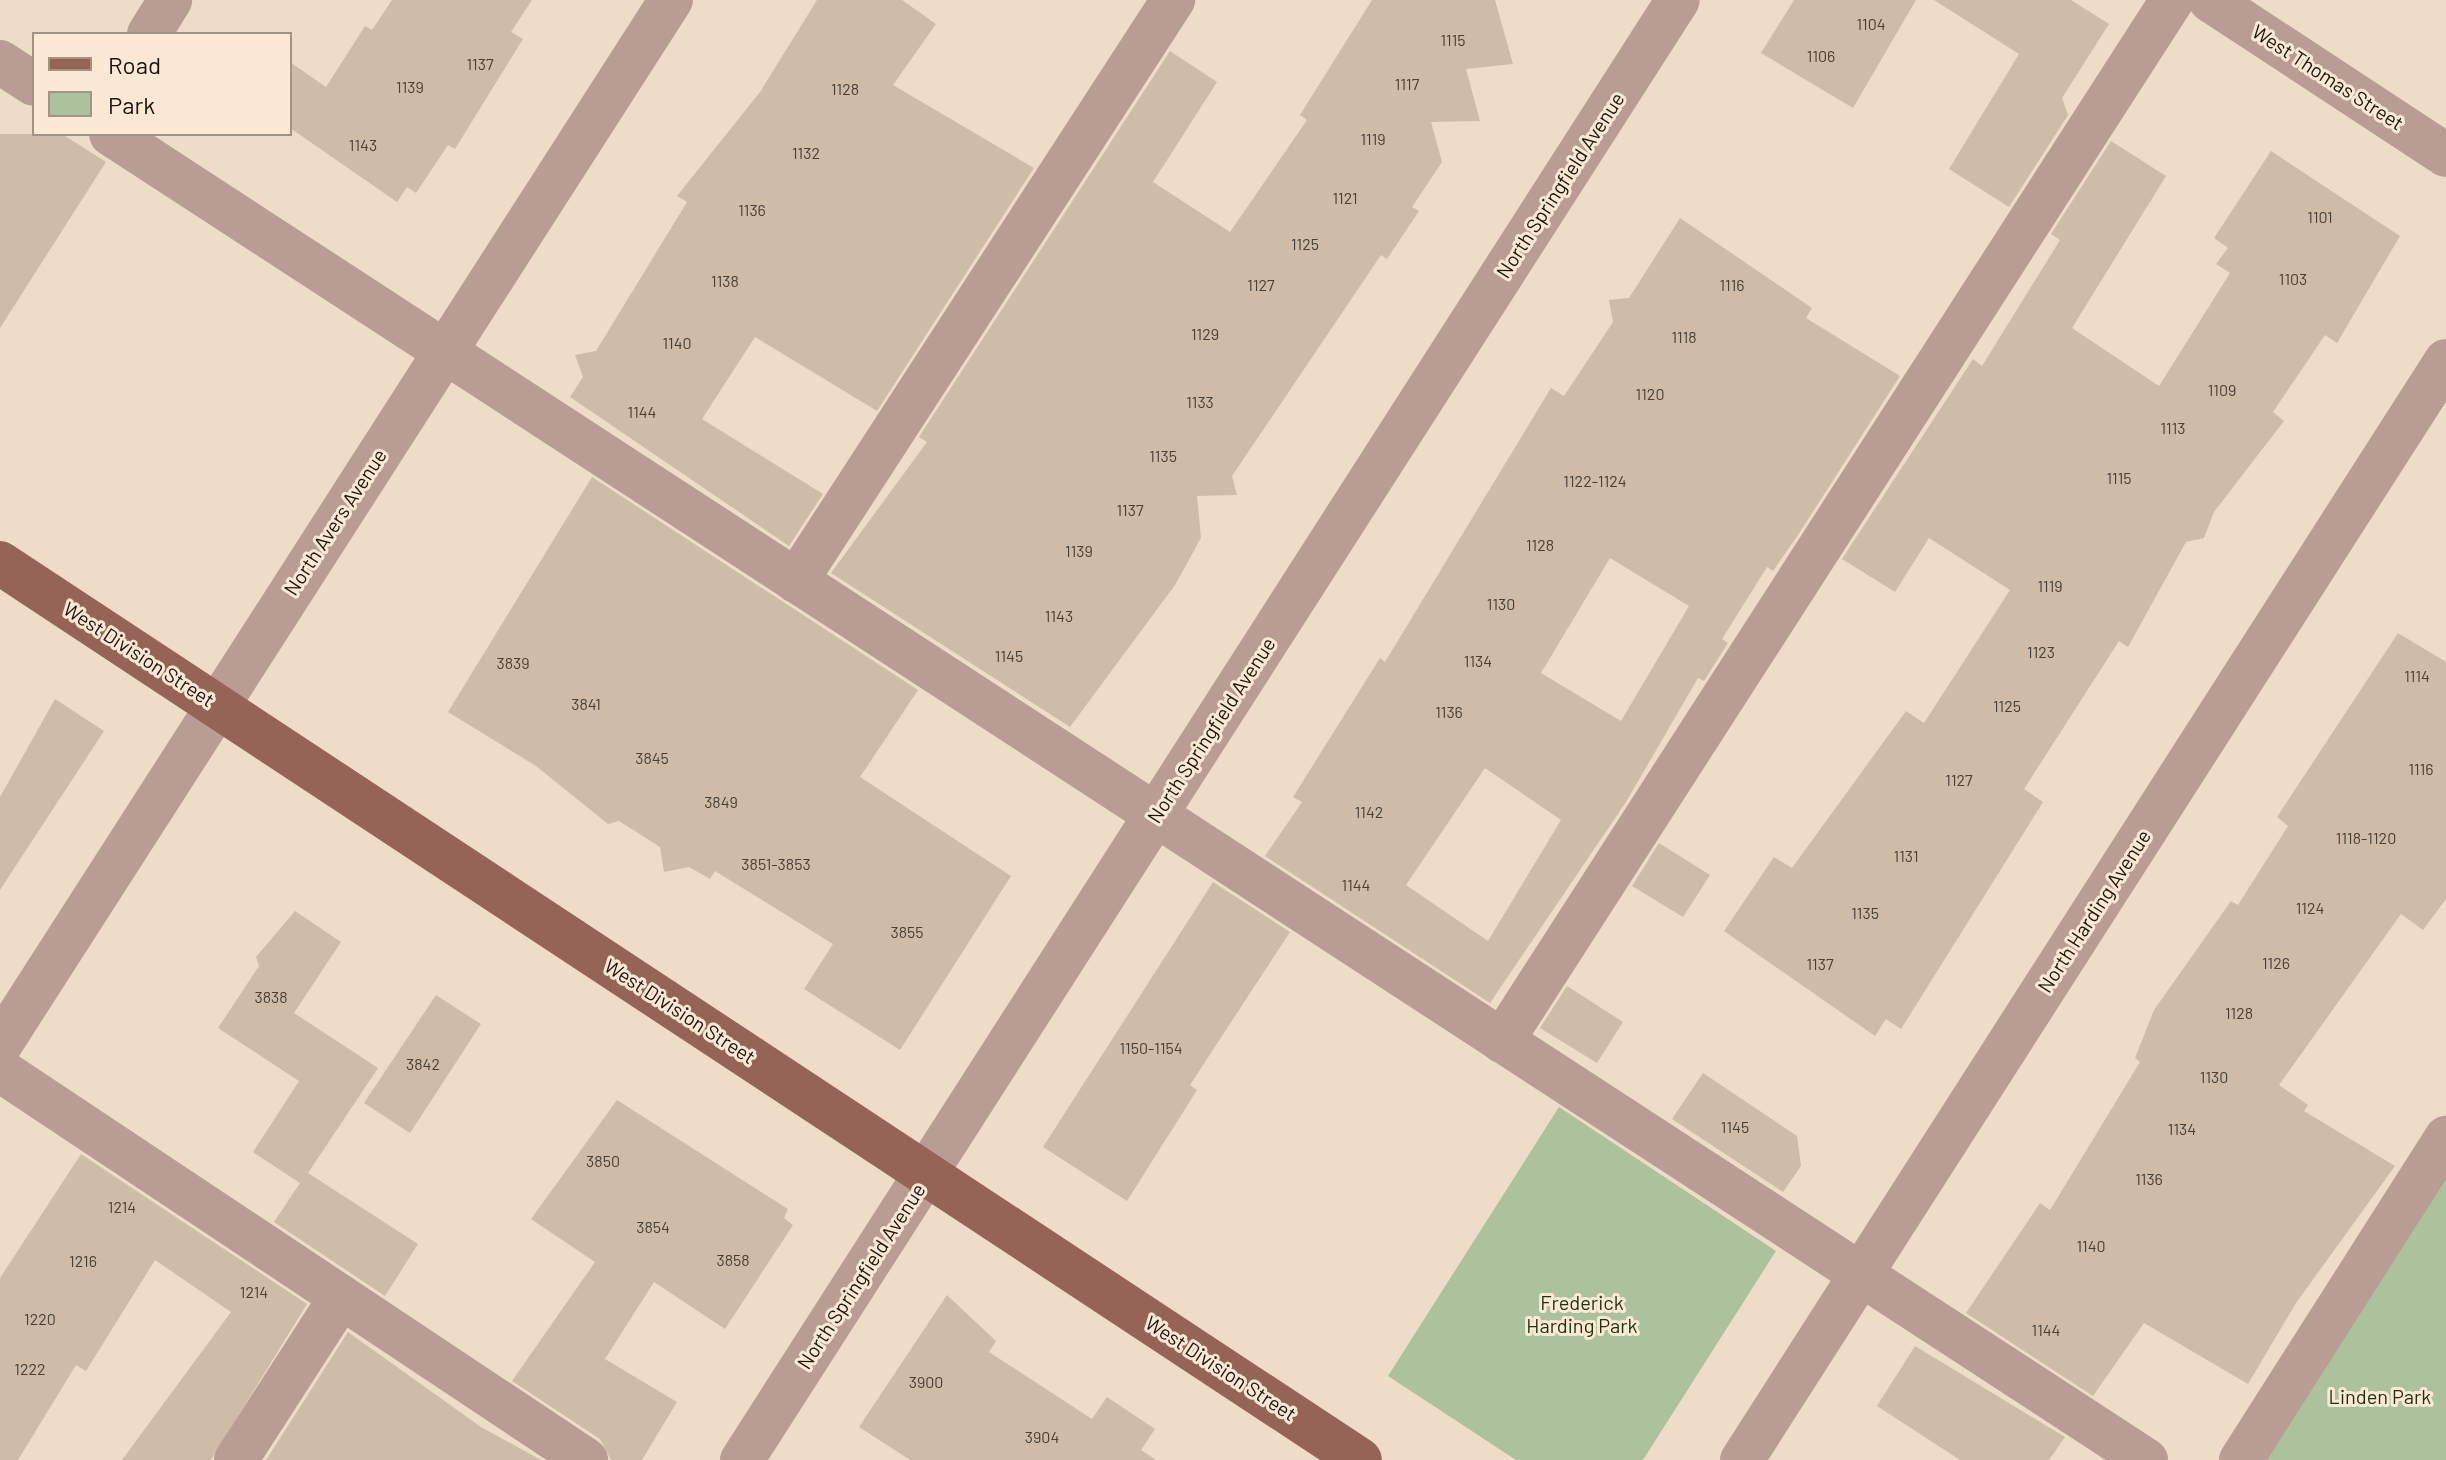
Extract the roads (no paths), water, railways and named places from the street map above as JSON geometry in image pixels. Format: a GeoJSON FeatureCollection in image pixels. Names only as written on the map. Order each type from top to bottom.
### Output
{"type":"FeatureCollection","features":[{"type":"Feature","properties":{"kind":"main road","name":"West Division Street"},"geometry":{"type":"LineString","coordinates":[[0,563],[1360,1460]]}},
{"type":"Feature","properties":{"kind":"street"},"geometry":{"type":"LineString","coordinates":[[150,32],[170,0]]}},
{"type":"Feature","properties":{"kind":"street","name":"North Avers Avenue"},"geometry":{"type":"LineString","coordinates":[[0,1045],[671,0]]}},
{"type":"Feature","properties":{"kind":"street"},"geometry":{"type":"LineString","coordinates":[[796,581],[1173,0]]}},
{"type":"Feature","properties":{"kind":"street","name":"North Springfield Avenue"},"geometry":{"type":"LineString","coordinates":[[742,1460],[1678,0]]}},
{"type":"Feature","properties":{"kind":"street"},"geometry":{"type":"LineString","coordinates":[[1502,1041],[2172,0]]}},
{"type":"Feature","properties":{"kind":"street","name":"West Thomas Street"},"geometry":{"type":"LineString","coordinates":[[2210,0],[2446,155]]}},
{"type":"Feature","properties":{"kind":"street"},"geometry":{"type":"LineString","coordinates":[[0,62],[32,83]]}},
{"type":"Feature","properties":{"kind":"street"},"geometry":{"type":"LineString","coordinates":[[114,136],[2146,1460]]}},
{"type":"Feature","properties":{"kind":"street","name":"North Harding Avenue"},"geometry":{"type":"LineString","coordinates":[[1742,1460],[2446,361]]}},
{"type":"Feature","properties":{"kind":"street"},"geometry":{"type":"LineString","coordinates":[[0,1070],[586,1460]]}},
{"type":"Feature","properties":{"kind":"street"},"geometry":{"type":"LineString","coordinates":[[2241,1460],[2446,1138]]}},
{"type":"Feature","properties":{"kind":"street"},"geometry":{"type":"LineString","coordinates":[[236,1460],[341,1297]]}},
{"type":"Feature","properties":{"kind":"park label","name":"Frederick Harding Park"},"geometry":{"type":"Point","coordinates":[1582,1314]}},
{"type":"Feature","properties":{"kind":"park label","name":"Linden Park"},"geometry":{"type":"Point","coordinates":[2380,1396]}}]}
